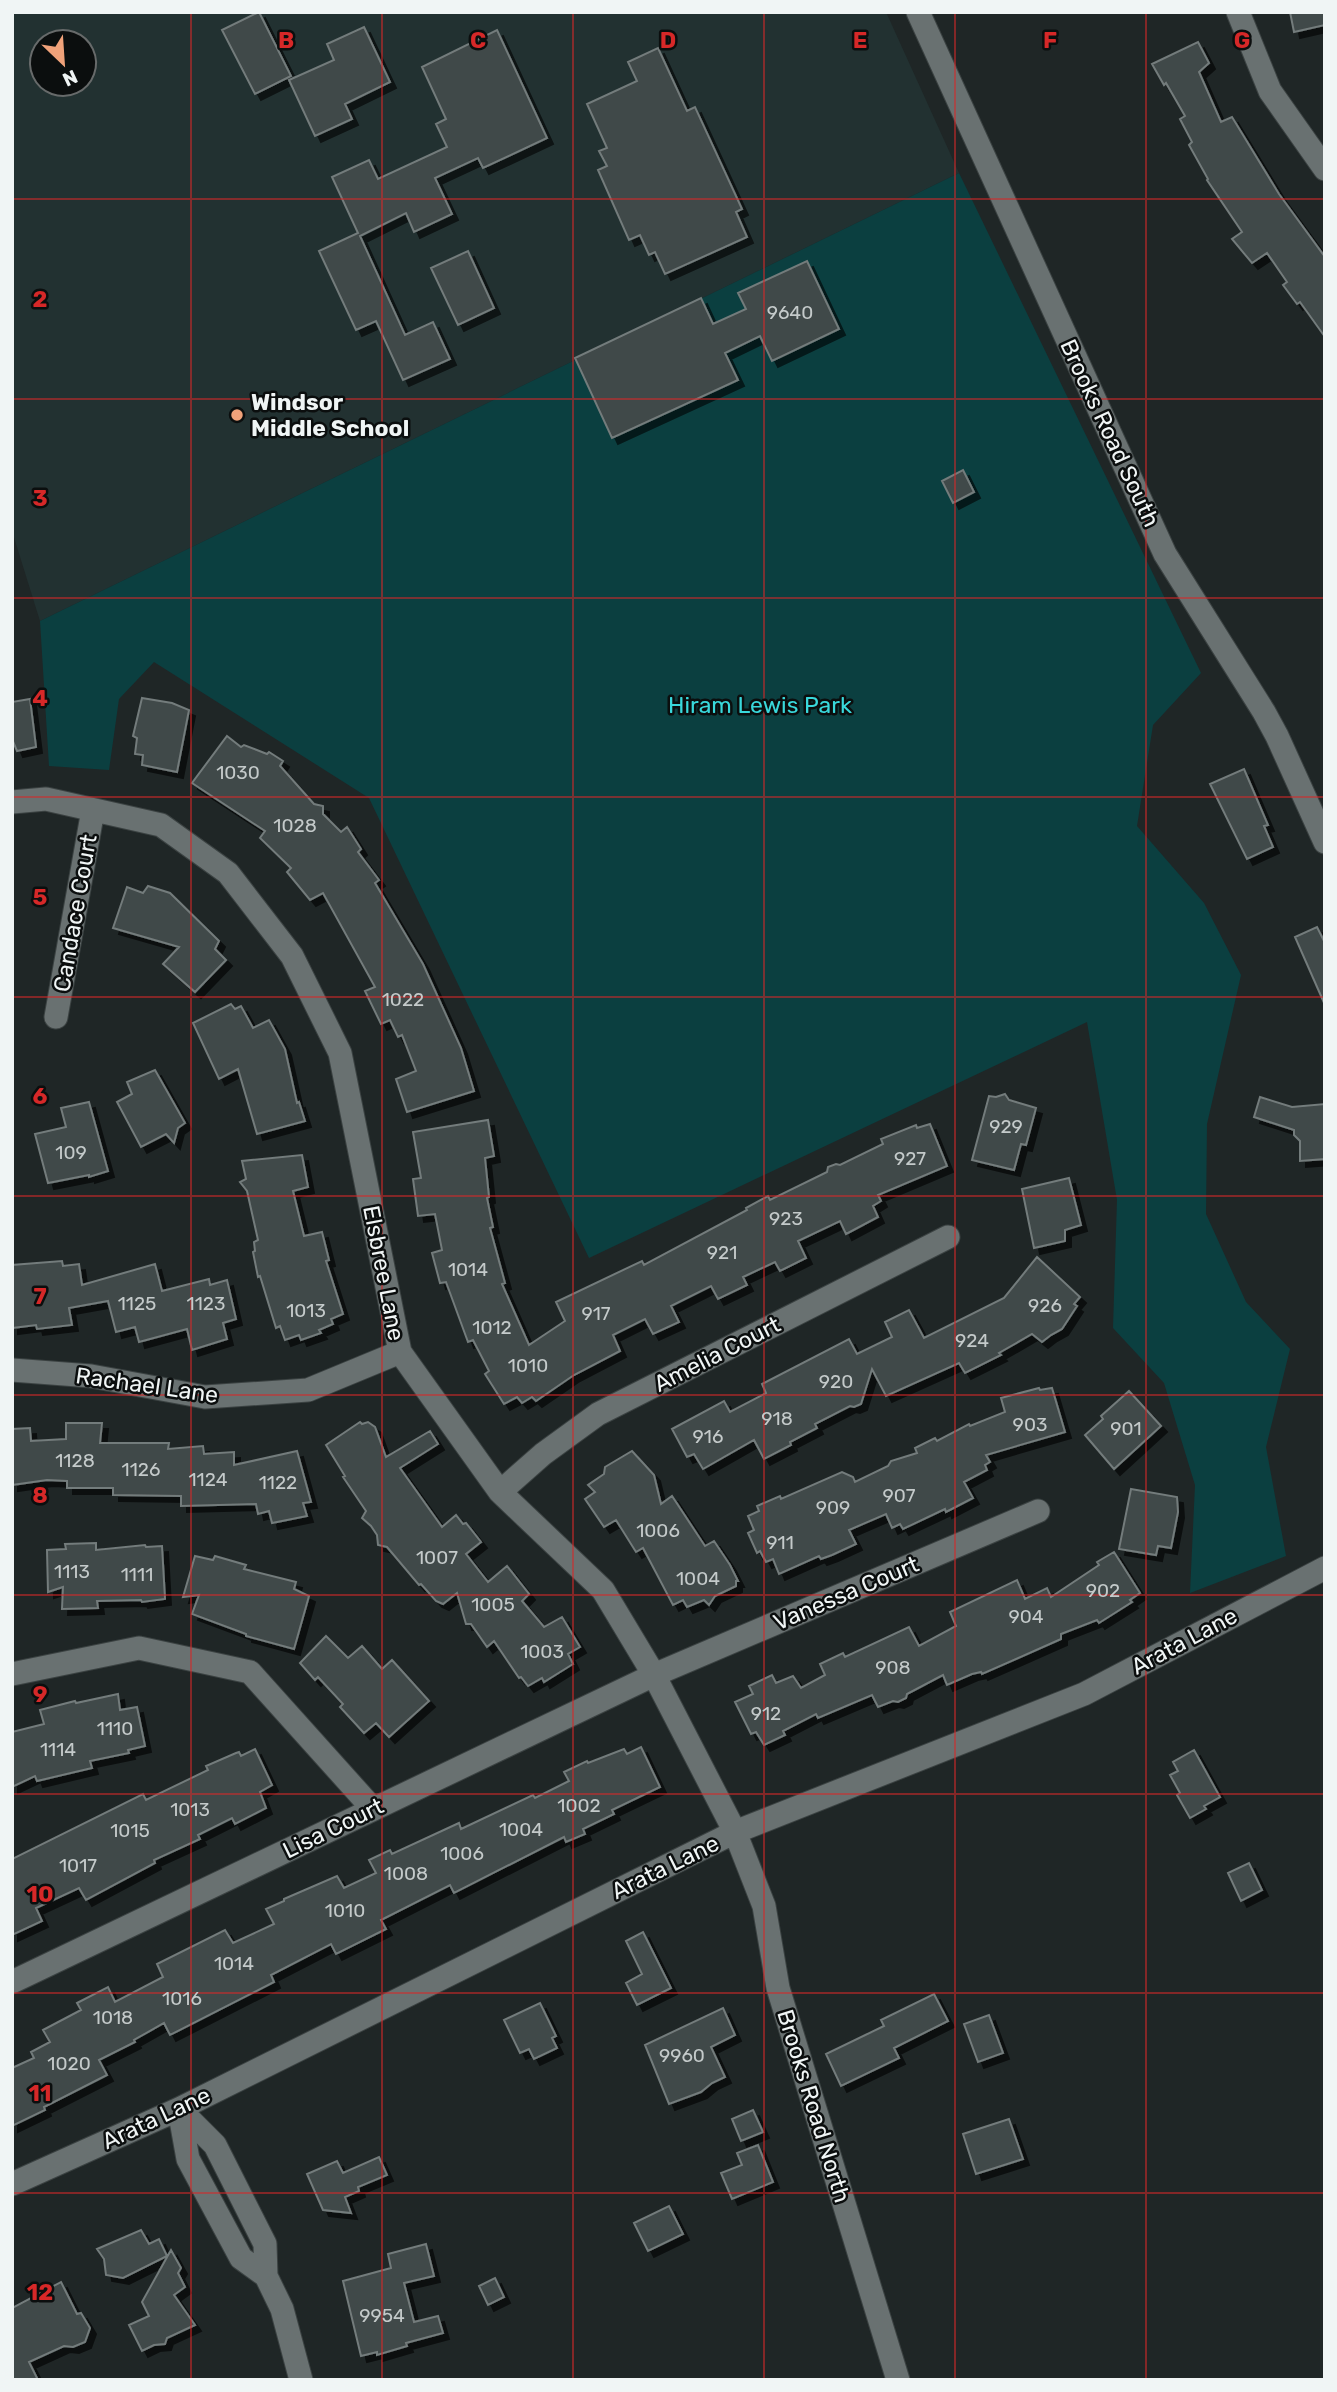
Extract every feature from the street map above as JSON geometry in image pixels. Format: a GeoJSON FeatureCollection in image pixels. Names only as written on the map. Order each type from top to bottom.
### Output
{"type":"FeatureCollection","features":[{"type":"Feature","properties":{"kind":"street","name":"Brooks Road South"},"geometry":{"type":"LineString","coordinates":[[918,12],[1165,554],[1264,712],[1325,842]]}},
{"type":"Feature","properties":{"kind":"street"},"geometry":{"type":"LineString","coordinates":[[1238,12],[1270,91],[1325,169]]}},
{"type":"Feature","properties":{"kind":"street","name":"Elsbree Lane"},"geometry":{"type":"LineString","coordinates":[[12,802],[46,799],[161,825],[228,873],[292,956],[340,1053],[400,1352],[500,1492],[603,1590],[654,1675],[735,1832]]}},
{"type":"Feature","properties":{"kind":"street","name":"Candace Court"},"geometry":{"type":"LineString","coordinates":[[56,1017],[93,810]]}},
{"type":"Feature","properties":{"kind":"street","name":"Amelia Court"},"geometry":{"type":"LineString","coordinates":[[500,1492],[542,1454],[598,1414],[948,1237]]}},
{"type":"Feature","properties":{"kind":"street","name":"Rachael Lane"},"geometry":{"type":"LineString","coordinates":[[12,1370],[91,1376],[205,1397],[308,1390],[400,1352]]}},
{"type":"Feature","properties":{"kind":"street","name":"Vanessa Court"},"geometry":{"type":"LineString","coordinates":[[654,1675],[1038,1511]]}},
{"type":"Feature","properties":{"kind":"street","name":"Arata Lane"},"geometry":{"type":"LineString","coordinates":[[12,2184],[179,2109],[735,1832],[1084,1694],[1325,1568]]}},
{"type":"Feature","properties":{"kind":"street"},"geometry":{"type":"LineString","coordinates":[[12,1674],[139,1648],[250,1672],[373,1808]]}},
{"type":"Feature","properties":{"kind":"street","name":"Lisa Court"},"geometry":{"type":"LineString","coordinates":[[12,1982],[654,1675]]}},
{"type":"Feature","properties":{"kind":"street","name":"Brooks Road North"},"geometry":{"type":"LineString","coordinates":[[735,1832],[764,1906],[778,1988],[898,2380]]}},
{"type":"Feature","properties":{"kind":"street"},"geometry":{"type":"LineString","coordinates":[[179,2109],[215,2145],[265,2244],[266,2276],[282,2309],[299,2379]]}},
{"type":"Feature","properties":{"kind":"shaded area","name":"Windsor Middle School"},"geometry":{"type":"Polygon","coordinates":[[[12,12],[886,12],[959,173],[40,621],[12,531],[12,12]]]}},
{"type":"Feature","properties":{"kind":"green space","name":"Hiram Lewis Park"},"geometry":{"type":"Polygon","coordinates":[[[959,173],[1201,673],[1153,725],[1137,826],[1204,903],[1241,975],[1207,1124],[1206,1214],[1246,1302],[1290,1349],[1266,1447],[1286,1556],[1190,1593],[1195,1485],[1164,1383],[1113,1328],[1117,1200],[1087,1022],[589,1258],[369,798],[154,662],[119,699],[109,770],[49,766],[40,621],[959,173]]]}},
{"type":"Feature","properties":{"kind":"building"},"geometry":{"type":"Polygon","coordinates":[[[259,12],[291,76],[255,94],[222,30],[259,12]]]}},
{"type":"Feature","properties":{"kind":"building"},"geometry":{"type":"Polygon","coordinates":[[[1290,12],[1325,12],[1325,25],[1294,32],[1290,12]]]}},
{"type":"Feature","properties":{"kind":"building"},"geometry":{"type":"Polygon","coordinates":[[[364,27],[390,82],[345,104],[352,119],[315,136],[289,80],[334,60],[327,44],[364,27]]]}},
{"type":"Feature","properties":{"kind":"building"},"geometry":{"type":"Polygon","coordinates":[[[497,30],[547,138],[483,168],[478,158],[435,178],[452,214],[414,232],[406,213],[360,236],[405,335],[433,322],[450,359],[403,380],[376,321],[356,330],[319,251],[358,233],[332,177],[369,160],[378,179],[447,147],[436,124],[446,119],[422,67],[497,30]]]}},
{"type":"Feature","properties":{"kind":"building"},"geometry":{"type":"Polygon","coordinates":[[[1198,42],[1209,63],[1199,72],[1221,122],[1232,117],[1279,194],[1325,257],[1325,337],[1300,302],[1297,304],[1283,285],[1287,282],[1267,253],[1252,263],[1232,239],[1242,232],[1207,180],[1189,145],[1192,142],[1180,119],[1185,116],[1152,64],[1198,42]]]}},
{"type":"Feature","properties":{"kind":"building"},"geometry":{"type":"Polygon","coordinates":[[[658,48],[687,111],[695,107],[742,209],[736,212],[747,237],[665,274],[655,252],[649,255],[640,235],[629,240],[598,170],[607,166],[599,151],[607,148],[587,104],[637,81],[628,62],[658,48]]]}},
{"type":"Feature","properties":{"kind":"building"},"geometry":{"type":"Polygon","coordinates":[[[468,251],[494,308],[458,325],[431,268],[468,251]]]}},
{"type":"Feature","properties":{"kind":"building"},"geometry":{"type":"Polygon","coordinates":[[[807,261],[839,329],[772,361],[760,336],[725,353],[738,380],[612,438],[575,358],[701,298],[713,324],[746,309],[738,293],[807,261]]]}},
{"type":"Feature","properties":{"kind":"building"},"geometry":{"type":"Polygon","coordinates":[[[963,470],[974,492],[953,503],[942,481],[963,470]]]}},
{"type":"Feature","properties":{"kind":"building"},"geometry":{"type":"Polygon","coordinates":[[[142,698],[172,703],[189,710],[177,772],[142,765],[143,755],[135,754],[137,738],[133,736],[142,698]]]}},
{"type":"Feature","properties":{"kind":"building"},"geometry":{"type":"Polygon","coordinates":[[[30,699],[36,747],[17,751],[12,739],[12,702],[30,699]]]}},
{"type":"Feature","properties":{"kind":"building"},"geometry":{"type":"Polygon","coordinates":[[[227,736],[241,747],[244,745],[267,754],[269,752],[283,761],[280,766],[314,804],[323,806],[323,814],[341,832],[347,827],[361,849],[358,852],[379,880],[375,883],[423,964],[461,1048],[474,1091],[407,1112],[396,1079],[416,1071],[402,1035],[398,1037],[390,1020],[381,1024],[365,991],[375,987],[323,893],[310,900],[287,872],[291,868],[260,838],[265,831],[192,783],[227,736]]]}},
{"type":"Feature","properties":{"kind":"building"},"geometry":{"type":"Polygon","coordinates":[[[1244,769],[1268,825],[1264,826],[1273,847],[1247,859],[1210,784],[1244,769]]]}},
{"type":"Feature","properties":{"kind":"building"},"geometry":{"type":"Polygon","coordinates":[[[148,886],[170,893],[219,941],[215,949],[226,960],[195,992],[163,964],[179,947],[113,928],[127,887],[143,893],[148,886]]]}},
{"type":"Feature","properties":{"kind":"building"},"geometry":{"type":"Polygon","coordinates":[[[1317,927],[1325,943],[1325,1005],[1295,937],[1317,927]]]}},
{"type":"Feature","properties":{"kind":"building"},"geometry":{"type":"Polygon","coordinates":[[[231,1004],[235,1009],[241,1006],[253,1028],[269,1020],[285,1049],[297,1103],[299,1102],[305,1121],[257,1134],[238,1069],[219,1079],[193,1023],[231,1004]]]}},
{"type":"Feature","properties":{"kind":"building"},"geometry":{"type":"Polygon","coordinates":[[[155,1070],[185,1123],[178,1128],[174,1143],[166,1134],[141,1147],[117,1102],[132,1094],[127,1082],[155,1070]]]}},
{"type":"Feature","properties":{"kind":"building"},"geometry":{"type":"Polygon","coordinates":[[[1005,1094],[1009,1100],[1036,1108],[1026,1145],[1021,1144],[1014,1170],[972,1160],[989,1096],[1005,1094]]]}},
{"type":"Feature","properties":{"kind":"building"},"geometry":{"type":"Polygon","coordinates":[[[1260,1097],[1292,1107],[1325,1104],[1325,1159],[1300,1161],[1300,1141],[1294,1135],[1294,1130],[1254,1117],[1260,1097]]]}},
{"type":"Feature","properties":{"kind":"building"},"geometry":{"type":"Polygon","coordinates":[[[89,1102],[108,1171],[89,1177],[48,1183],[35,1134],[66,1127],[61,1108],[89,1102]]]}},
{"type":"Feature","properties":{"kind":"building"},"geometry":{"type":"Polygon","coordinates":[[[488,1120],[494,1156],[485,1158],[487,1198],[493,1227],[490,1228],[505,1283],[502,1284],[529,1345],[565,1321],[556,1302],[642,1261],[644,1265],[768,1196],[770,1200],[827,1172],[828,1167],[840,1165],[883,1144],[881,1139],[916,1125],[917,1128],[930,1124],[947,1166],[878,1195],[881,1201],[873,1206],[878,1217],[846,1234],[840,1221],[798,1241],[806,1258],[780,1271],[775,1262],[743,1277],[747,1285],[718,1299],[711,1286],[671,1306],[679,1322],[653,1334],[645,1319],[613,1335],[620,1351],[574,1375],[536,1401],[532,1397],[522,1403],[517,1397],[504,1404],[485,1374],[489,1371],[473,1340],[468,1342],[446,1282],[440,1283],[432,1253],[442,1250],[435,1214],[418,1216],[413,1179],[421,1178],[413,1132],[488,1120]]]}},
{"type":"Feature","properties":{"kind":"building"},"geometry":{"type":"Polygon","coordinates":[[[302,1155],[308,1187],[293,1191],[304,1236],[322,1232],[329,1260],[326,1261],[343,1314],[331,1319],[333,1324],[319,1330],[321,1333],[301,1340],[299,1335],[285,1340],[280,1326],[276,1328],[260,1276],[258,1277],[253,1252],[254,1242],[258,1240],[247,1191],[240,1182],[246,1179],[242,1161],[302,1155]]]}},
{"type":"Feature","properties":{"kind":"building"},"geometry":{"type":"Polygon","coordinates":[[[1069,1178],[1081,1225],[1065,1230],[1065,1241],[1034,1248],[1022,1189],[1069,1178]]]}},
{"type":"Feature","properties":{"kind":"building"},"geometry":{"type":"Polygon","coordinates":[[[1037,1257],[1080,1297],[1062,1329],[1042,1342],[1032,1334],[999,1353],[1001,1355],[965,1373],[959,1363],[886,1396],[872,1369],[861,1404],[850,1406],[815,1424],[817,1428],[764,1459],[754,1440],[703,1469],[694,1454],[687,1457],[672,1429],[724,1401],[730,1412],[766,1393],[762,1384],[849,1339],[857,1354],[892,1337],[885,1322],[909,1310],[924,1338],[1004,1298],[1037,1257]]]}},
{"type":"Feature","properties":{"kind":"building"},"geometry":{"type":"Polygon","coordinates":[[[62,1261],[63,1266],[79,1264],[82,1285],[155,1264],[162,1291],[209,1279],[210,1285],[227,1280],[236,1319],[223,1323],[227,1339],[192,1350],[187,1329],[139,1342],[135,1327],[116,1332],[108,1301],[69,1308],[72,1325],[37,1329],[36,1325],[12,1328],[12,1265],[62,1261]]]}},
{"type":"Feature","properties":{"kind":"building"},"geometry":{"type":"Polygon","coordinates":[[[1039,1388],[1052,1388],[1065,1432],[986,1455],[990,1462],[985,1465],[987,1470],[964,1482],[973,1498],[903,1529],[900,1524],[892,1528],[886,1514],[849,1530],[856,1544],[821,1559],[819,1556],[779,1574],[773,1559],[766,1562],[760,1551],[757,1553],[748,1533],[754,1530],[748,1516],[759,1511],[757,1506],[780,1496],[781,1499],[842,1472],[853,1477],[855,1482],[888,1466],[891,1461],[917,1453],[915,1448],[935,1438],[937,1441],[969,1424],[970,1426],[1005,1412],[1001,1398],[1039,1388]]]}},
{"type":"Feature","properties":{"kind":"building"},"geometry":{"type":"Polygon","coordinates":[[[1129,1391],[1161,1426],[1114,1469],[1085,1435],[1103,1419],[1101,1416],[1129,1391]]]}},
{"type":"Feature","properties":{"kind":"building"},"geometry":{"type":"Polygon","coordinates":[[[360,1422],[368,1422],[375,1427],[386,1457],[430,1431],[438,1444],[400,1468],[442,1527],[456,1515],[481,1542],[466,1554],[488,1582],[507,1566],[529,1594],[522,1601],[544,1627],[562,1617],[580,1647],[568,1654],[573,1664],[544,1682],[542,1678],[528,1686],[519,1678],[494,1641],[487,1647],[471,1624],[466,1624],[457,1593],[443,1604],[436,1601],[387,1547],[378,1545],[377,1535],[362,1518],[366,1511],[326,1445],[360,1422]]]}},
{"type":"Feature","properties":{"kind":"building"},"geometry":{"type":"Polygon","coordinates":[[[66,1423],[102,1423],[100,1443],[169,1443],[168,1449],[203,1446],[204,1454],[234,1452],[234,1465],[297,1451],[311,1502],[303,1503],[307,1516],[272,1523],[269,1511],[258,1514],[256,1504],[181,1506],[181,1496],[113,1495],[113,1488],[67,1488],[67,1481],[47,1480],[12,1485],[12,1429],[30,1428],[31,1441],[66,1439],[66,1423]]]}},
{"type":"Feature","properties":{"kind":"building"},"geometry":{"type":"Polygon","coordinates":[[[632,1451],[654,1475],[661,1504],[672,1496],[705,1546],[714,1541],[738,1581],[736,1586],[715,1596],[709,1605],[704,1600],[687,1607],[683,1600],[673,1605],[643,1548],[636,1552],[616,1520],[604,1527],[585,1499],[595,1492],[588,1485],[604,1474],[605,1467],[632,1451]]]}},
{"type":"Feature","properties":{"kind":"building"},"geometry":{"type":"Polygon","coordinates":[[[1131,1489],[1177,1497],[1178,1512],[1171,1548],[1158,1546],[1156,1555],[1119,1549],[1131,1489]]]}},
{"type":"Feature","properties":{"kind":"building"},"geometry":{"type":"Polygon","coordinates":[[[96,1543],[96,1550],[162,1546],[165,1599],[142,1602],[97,1601],[98,1608],[62,1609],[63,1587],[48,1592],[47,1550],[66,1549],[65,1544],[96,1543]]]}},
{"type":"Feature","properties":{"kind":"building"},"geometry":{"type":"Polygon","coordinates":[[[1114,1552],[1140,1593],[1130,1600],[1132,1602],[1099,1623],[1097,1620],[1061,1634],[1061,1639],[982,1674],[972,1674],[947,1685],[943,1675],[907,1694],[906,1698],[898,1702],[893,1701],[878,1707],[872,1695],[818,1718],[816,1714],[783,1731],[785,1735],[764,1745],[756,1732],[751,1734],[735,1702],[753,1694],[749,1686],[772,1675],[776,1683],[793,1676],[801,1688],[825,1675],[820,1664],[843,1653],[845,1657],[909,1627],[919,1646],[956,1626],[950,1612],[1017,1580],[1025,1599],[1047,1588],[1051,1597],[1114,1552]]]}},
{"type":"Feature","properties":{"kind":"building"},"geometry":{"type":"Polygon","coordinates":[[[195,1556],[213,1560],[215,1556],[246,1565],[244,1569],[296,1582],[294,1589],[309,1596],[294,1649],[246,1636],[192,1614],[199,1595],[183,1597],[195,1556]]]}},
{"type":"Feature","properties":{"kind":"building"},"geometry":{"type":"Polygon","coordinates":[[[326,1636],[348,1658],[362,1646],[382,1669],[392,1660],[429,1701],[389,1737],[376,1723],[364,1733],[340,1707],[343,1704],[318,1677],[315,1680],[300,1663],[326,1636]]]}},
{"type":"Feature","properties":{"kind":"building"},"geometry":{"type":"Polygon","coordinates":[[[118,1694],[120,1710],[137,1707],[145,1746],[128,1750],[129,1753],[90,1761],[92,1768],[37,1781],[35,1776],[12,1787],[12,1732],[44,1724],[40,1710],[118,1694]]]}},
{"type":"Feature","properties":{"kind":"building"},"geometry":{"type":"Polygon","coordinates":[[[641,1747],[660,1787],[612,1810],[614,1814],[583,1829],[585,1834],[566,1842],[564,1837],[454,1893],[450,1885],[381,1920],[386,1929],[336,1954],[331,1944],[271,1975],[274,1982],[170,2035],[164,2023],[134,2040],[135,2042],[99,2060],[107,2075],[12,2126],[12,2068],[34,2058],[31,2052],[50,2042],[43,2030],[81,2010],[77,2003],[108,1987],[115,2002],[163,1977],[157,1964],[225,1930],[233,1943],[274,1924],[266,1909],[284,1899],[337,1876],[344,1888],[376,1873],[369,1860],[390,1850],[392,1854],[459,1823],[461,1829],[533,1795],[535,1798],[569,1781],[564,1772],[587,1761],[588,1763],[624,1749],[627,1754],[641,1747]]]}},
{"type":"Feature","properties":{"kind":"building"},"geometry":{"type":"Polygon","coordinates":[[[255,1749],[272,1785],[260,1792],[266,1808],[235,1824],[232,1818],[198,1835],[200,1839],[154,1860],[155,1863],[86,1900],[79,1888],[36,1908],[42,1921],[12,1935],[12,1859],[143,1794],[146,1800],[208,1770],[206,1766],[236,1753],[239,1752],[241,1756],[255,1749]]]}},
{"type":"Feature","properties":{"kind":"building"},"geometry":{"type":"Polygon","coordinates":[[[1194,1750],[1220,1797],[1190,1818],[1170,1775],[1178,1771],[1173,1762],[1194,1750]]]}},
{"type":"Feature","properties":{"kind":"building"},"geometry":{"type":"Polygon","coordinates":[[[1249,1863],[1262,1890],[1241,1901],[1228,1873],[1249,1863]]]}},
{"type":"Feature","properties":{"kind":"building"},"geometry":{"type":"Polygon","coordinates":[[[643,1932],[671,1988],[637,2005],[626,1983],[642,1974],[626,1941],[643,1932]]]}},
{"type":"Feature","properties":{"kind":"building"},"geometry":{"type":"Polygon","coordinates":[[[934,1994],[948,2021],[894,2048],[899,2058],[841,2086],[826,2054],[884,2026],[881,2020],[934,1994]]]}},
{"type":"Feature","properties":{"kind":"building"},"geometry":{"type":"Polygon","coordinates":[[[540,2003],[556,2036],[552,2038],[557,2048],[534,2059],[529,2049],[520,2053],[504,2020],[540,2003]]]}},
{"type":"Feature","properties":{"kind":"building"},"geometry":{"type":"Polygon","coordinates":[[[723,2008],[735,2035],[711,2047],[725,2077],[701,2092],[669,2104],[645,2045],[723,2008]]]}},
{"type":"Feature","properties":{"kind":"building"},"geometry":{"type":"Polygon","coordinates":[[[989,2015],[1003,2053],[978,2062],[964,2024],[989,2015]]]}},
{"type":"Feature","properties":{"kind":"building"},"geometry":{"type":"Polygon","coordinates":[[[753,2110],[763,2132],[741,2141],[732,2119],[753,2110]]]}},
{"type":"Feature","properties":{"kind":"building"},"geometry":{"type":"Polygon","coordinates":[[[1009,2119],[1023,2159],[976,2174],[963,2134],[1009,2119]]]}},
{"type":"Feature","properties":{"kind":"building"},"geometry":{"type":"Polygon","coordinates":[[[758,2145],[773,2182],[732,2199],[721,2173],[742,2165],[737,2153],[758,2145]]]}},
{"type":"Feature","properties":{"kind":"building"},"geometry":{"type":"Polygon","coordinates":[[[379,2157],[387,2175],[358,2187],[359,2191],[345,2197],[351,2213],[323,2210],[307,2174],[337,2161],[343,2173],[379,2157]]]}},
{"type":"Feature","properties":{"kind":"building"},"geometry":{"type":"Polygon","coordinates":[[[669,2206],[683,2234],[648,2251],[634,2223],[669,2206]]]}},
{"type":"Feature","properties":{"kind":"building"},"geometry":{"type":"Polygon","coordinates":[[[141,2230],[149,2244],[159,2239],[167,2256],[123,2278],[106,2275],[104,2259],[97,2249],[141,2230]]]}},
{"type":"Feature","properties":{"kind":"building"},"geometry":{"type":"Polygon","coordinates":[[[426,2244],[434,2276],[404,2283],[414,2322],[438,2316],[443,2333],[406,2343],[407,2346],[377,2355],[377,2352],[361,2356],[343,2281],[391,2268],[388,2254],[426,2244]]]}},
{"type":"Feature","properties":{"kind":"building"},"geometry":{"type":"Polygon","coordinates":[[[171,2250],[181,2268],[178,2273],[185,2287],[174,2295],[195,2325],[167,2338],[165,2344],[154,2345],[142,2351],[129,2325],[149,2316],[142,2302],[171,2250]]]}},
{"type":"Feature","properties":{"kind":"building"},"geometry":{"type":"Polygon","coordinates":[[[495,2278],[504,2297],[488,2305],[479,2286],[495,2278]]]}},
{"type":"Feature","properties":{"kind":"building"},"geometry":{"type":"Polygon","coordinates":[[[61,2282],[77,2314],[81,2313],[90,2328],[85,2342],[73,2347],[64,2346],[29,2362],[38,2380],[12,2380],[12,2308],[61,2282]]]}},
{"type":"Feature","properties":{"kind":"place","name":"Windsor Middle School"},"geometry":{"type":"Point","coordinates":[237,415]}}]}
